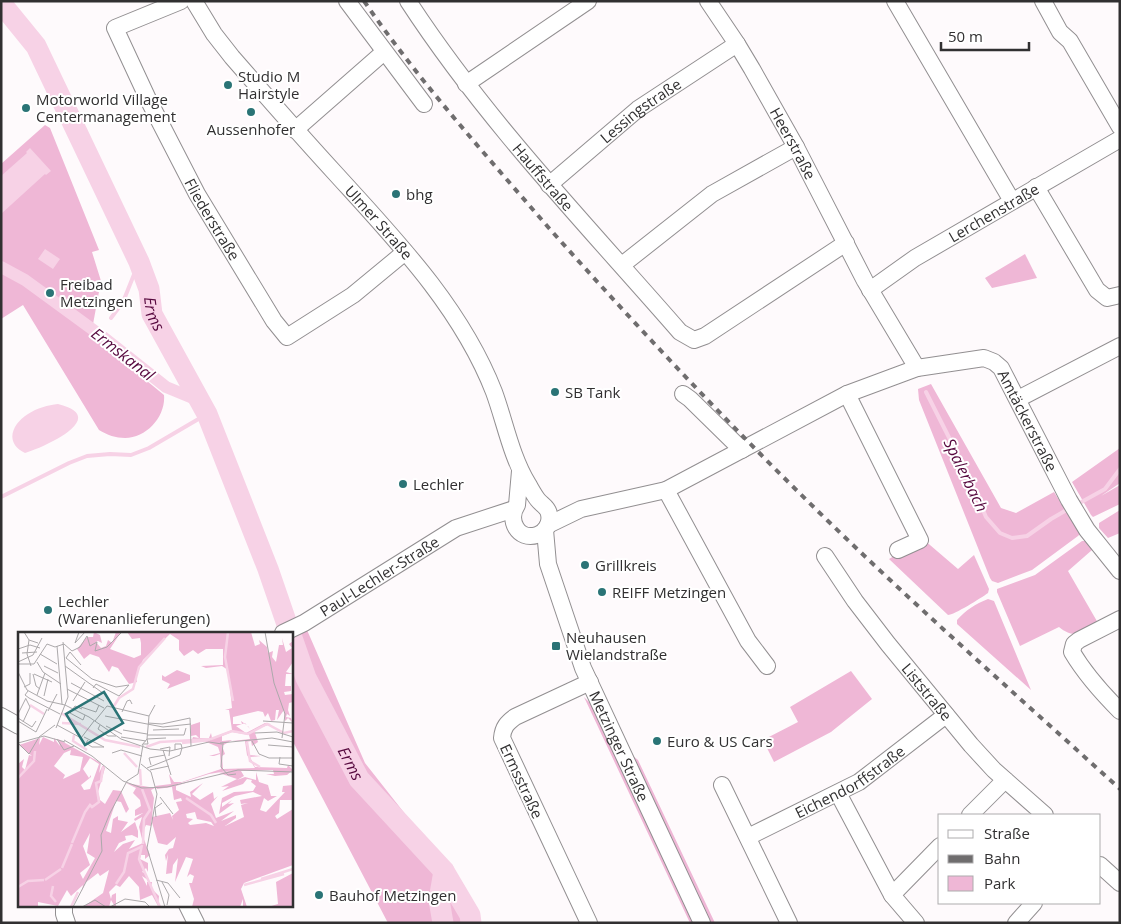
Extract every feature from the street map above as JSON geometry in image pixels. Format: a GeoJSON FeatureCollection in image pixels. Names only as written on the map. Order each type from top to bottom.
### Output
{"type":"FeatureCollection","features":[{"type":"Feature","properties":{"kind":"street","name":"Fliederstraße"},"geometry":{"type":"LineString","coordinates":[[181,1],[115,28],[196,194],[274,321],[287,337],[353,295],[405,252]]}},
{"type":"Feature","properties":{"kind":"street","name":"Ulmer Straße"},"geometry":{"type":"LineString","coordinates":[[194,1],[219,42],[405,252],[444,301],[478,358],[493,390],[520,471],[549,514],[547,527]]}},
{"type":"Feature","properties":{"kind":"street"},"geometry":{"type":"LineString","coordinates":[[347,1],[424,104]]}},
{"type":"Feature","properties":{"kind":"street","name":"Hauffstraße"},"geometry":{"type":"LineString","coordinates":[[408,1],[466,84],[500,128],[680,332],[694,340],[706,336],[846,243]]}},
{"type":"Feature","properties":{"kind":"street","name":"Heerstraße"},"geometry":{"type":"LineString","coordinates":[[708,1],[737,44],[796,147],[870,290]]}},
{"type":"Feature","properties":{"kind":"street"},"geometry":{"type":"LineString","coordinates":[[895,1],[1012,201]]}},
{"type":"Feature","properties":{"kind":"street"},"geometry":{"type":"LineString","coordinates":[[1043,1],[1060,32],[1070,41],[1120,127]]}},
{"type":"Feature","properties":{"kind":"street"},"geometry":{"type":"LineString","coordinates":[[466,84],[586,2]]}},
{"type":"Feature","properties":{"kind":"street","name":"Lessingstraße"},"geometry":{"type":"LineString","coordinates":[[549,185],[638,109],[737,44]]}},
{"type":"Feature","properties":{"kind":"street"},"geometry":{"type":"LineString","coordinates":[[295,130],[384,52]]}},
{"type":"Feature","properties":{"kind":"street","name":"Lerchenstraße"},"geometry":{"type":"LineString","coordinates":[[870,290],[915,258],[1120,139]]}},
{"type":"Feature","properties":{"kind":"street"},"geometry":{"type":"LineString","coordinates":[[622,265],[712,194],[796,147]]}},
{"type":"Feature","properties":{"kind":"street"},"geometry":{"type":"LineString","coordinates":[[1036,187],[1097,290],[1107,298],[1119,297]]}},
{"type":"Feature","properties":{"kind":"street"},"geometry":{"type":"LineString","coordinates":[[870,290],[918,368]]}},
{"type":"Feature","properties":{"kind":"street"},"geometry":{"type":"LineString","coordinates":[[1018,399],[1120,346]]}},
{"type":"Feature","properties":{"kind":"street","name":"Amtäckerstraße"},"geometry":{"type":"LineString","coordinates":[[581,509],[666,490],[847,394],[918,368],[984,358],[994,362],[1001,368],[1072,505],[1087,530],[1120,571]]}},
{"type":"Feature","properties":{"kind":"street"},"geometry":{"type":"LineString","coordinates":[[683,394],[742,450]]}},
{"type":"Feature","properties":{"kind":"street"},"geometry":{"type":"LineString","coordinates":[[847,394],[920,540],[898,550]]}},
{"type":"Feature","properties":{"kind":"street","name":"Ulmer Straße"},"geometry":{"type":"LineString","coordinates":[[520,471],[516,507],[512,520],[521,532]]}},
{"type":"Feature","properties":{"kind":"street"},"geometry":{"type":"LineString","coordinates":[[666,490],[748,641],[767,666]]}},
{"type":"Feature","properties":{"kind":"street"},"geometry":{"type":"LineString","coordinates":[[516,507],[527,499],[581,509]]}},
{"type":"Feature","properties":{"kind":"street","name":"Paul-Lechler-Straße"},"geometry":{"type":"LineString","coordinates":[[285,632],[304,623],[456,528],[516,507]]}},
{"type":"Feature","properties":{"kind":"street"},"geometry":{"type":"LineString","coordinates":[[478,520],[536,535],[581,509]]}},
{"type":"Feature","properties":{"kind":"street","name":"Metzinger Straße"},"geometry":{"type":"LineString","coordinates":[[547,527],[548,564],[579,657],[702,923]]}},
{"type":"Feature","properties":{"kind":"street","name":"Metzinger Straße"},"geometry":{"type":"LineString","coordinates":[[521,532],[548,564]]}},
{"type":"Feature","properties":{"kind":"street","name":"Liststraße"},"geometry":{"type":"LineString","coordinates":[[826,556],[860,608],[898,658],[982,757],[1043,814]]}},
{"type":"Feature","properties":{"kind":"street"},"geometry":{"type":"LineString","coordinates":[[1120,619],[1078,640],[1074,644],[1072,652],[1098,689],[1120,711]]}},
{"type":"Feature","properties":{"kind":"street","name":"Ermsstraße"},"geometry":{"type":"LineString","coordinates":[[589,923],[502,738],[503,729],[515,717],[590,682]]}},
{"type":"Feature","properties":{"kind":"street","name":"Eichendorffstraße"},"geometry":{"type":"LineString","coordinates":[[748,837],[859,782],[946,715]]}},
{"type":"Feature","properties":{"kind":"street"},"geometry":{"type":"LineString","coordinates":[[1,716],[18,725]]}},
{"type":"Feature","properties":{"kind":"street"},"geometry":{"type":"LineString","coordinates":[[971,814],[1005,780]]}},
{"type":"Feature","properties":{"kind":"street"},"geometry":{"type":"LineString","coordinates":[[722,785],[788,923]]}},
{"type":"Feature","properties":{"kind":"street"},"geometry":{"type":"LineString","coordinates":[[838,794],[892,895],[916,923]]}},
{"type":"Feature","properties":{"kind":"street"},"geometry":{"type":"LineString","coordinates":[[892,895],[938,848]]}},
{"type":"Feature","properties":{"kind":"street"},"geometry":{"type":"LineString","coordinates":[[1101,866],[1120,883]]}},
{"type":"Feature","properties":{"kind":"street"},"geometry":{"type":"LineString","coordinates":[[1016,923],[1033,904]]}},
{"type":"Feature","properties":{"kind":"street"},"geometry":{"type":"LineString","coordinates":[[64,906],[67,923]]}},
{"type":"Feature","properties":{"kind":"street"},"geometry":{"type":"LineString","coordinates":[[188,906],[196,923]]}},
{"type":"Feature","properties":{"kind":"green space","name":"Freibad Metzingen"},"geometry":{"type":"Polygon","coordinates":[[[45,125],[50,128],[99,250],[92,252],[101,281],[91,335],[164,395],[162,411],[154,424],[148,430],[133,437],[115,437],[99,430],[23,305],[1,319],[1,164],[45,125]]]}},
{"type":"Feature","properties":{"kind":"green space"},"geometry":{"type":"Polygon","coordinates":[[[1025,254],[1037,278],[992,288],[985,278],[1025,254]]]}},
{"type":"Feature","properties":{"kind":"green space"},"geometry":{"type":"Polygon","coordinates":[[[931,384],[1001,508],[1016,513],[1054,492],[1079,531],[1080,534],[1078,536],[1032,570],[998,583],[990,578],[919,400],[918,389],[931,384]]]}},
{"type":"Feature","properties":{"kind":"green space"},"geometry":{"type":"Polygon","coordinates":[[[1120,448],[1120,483],[1101,496],[1120,485],[1120,504],[1093,517],[1072,482],[1120,448]]]}},
{"type":"Feature","properties":{"kind":"green space"},"geometry":{"type":"Polygon","coordinates":[[[1120,510],[1120,533],[1108,538],[1099,528],[1099,523],[1120,510]]]}},
{"type":"Feature","properties":{"kind":"green space"},"geometry":{"type":"Polygon","coordinates":[[[923,539],[958,569],[974,555],[989,589],[988,593],[948,615],[889,559],[923,539]]]}},
{"type":"Feature","properties":{"kind":"green space"},"geometry":{"type":"Polygon","coordinates":[[[1082,541],[1086,541],[1092,550],[1068,571],[1098,623],[1083,632],[1074,634],[1059,627],[1020,646],[997,589],[1035,575],[1082,541]]]}},
{"type":"Feature","properties":{"kind":"green space"},"geometry":{"type":"Polygon","coordinates":[[[988,599],[994,601],[1031,690],[957,624],[957,620],[967,610],[988,599]]]}},
{"type":"Feature","properties":{"kind":"green space"},"geometry":{"type":"Polygon","coordinates":[[[307,630],[365,763],[472,899],[478,923],[388,923],[292,740],[292,638],[307,630]]]}},
{"type":"Feature","properties":{"kind":"green space"},"geometry":{"type":"Polygon","coordinates":[[[851,671],[872,699],[831,732],[774,762],[763,740],[798,722],[790,707],[851,671]]]}},
{"type":"Feature","properties":{"kind":"green space"},"geometry":{"type":"Polygon","coordinates":[[[584,697],[590,703],[694,923],[690,923],[584,697]]]}},
{"type":"Feature","properties":{"kind":"green space"},"geometry":{"type":"Polygon","coordinates":[[[633,756],[638,760],[715,923],[711,923],[633,756]]]}},
{"type":"Feature","properties":{"kind":"shaded area"},"geometry":{"type":"Polygon","coordinates":[[[30,148],[51,171],[45,174],[1,214],[1,176],[27,153],[30,148]]]}},
{"type":"Feature","properties":{"kind":"shaded area"},"geometry":{"type":"Polygon","coordinates":[[[45,249],[60,259],[53,269],[38,259],[45,249]]]}},
{"type":"Feature","properties":{"kind":"shaded area"},"geometry":{"type":"Polygon","coordinates":[[[58,404],[73,410],[78,416],[76,424],[69,431],[46,445],[25,453],[18,449],[14,444],[13,433],[14,428],[22,418],[35,410],[58,404]]]}},
{"type":"Feature","properties":{"kind":"waterway","name":"Erms"},"geometry":{"type":"LineString","coordinates":[[1,3],[36,46],[139,262],[149,289],[152,314],[207,414],[268,569],[290,632]]}},
{"type":"Feature","properties":{"kind":"waterway"},"geometry":{"type":"LineString","coordinates":[[111,318],[123,302],[139,262]]}},
{"type":"Feature","properties":{"kind":"waterway","name":"Ermskanal"},"geometry":{"type":"LineString","coordinates":[[1,267],[25,280],[103,337],[166,387],[200,401]]}},
{"type":"Feature","properties":{"kind":"waterway","name":"Spalerbach"},"geometry":{"type":"LineString","coordinates":[[926,392],[970,479],[986,517],[1000,533],[1012,538],[1027,536],[1070,508]]}},
{"type":"Feature","properties":{"kind":"waterway"},"geometry":{"type":"LineString","coordinates":[[1,497],[87,456],[131,455],[149,448],[207,414]]}},
{"type":"Feature","properties":{"kind":"waterway","name":"Spalerbach"},"geometry":{"type":"LineString","coordinates":[[1076,505],[1105,489],[1120,469]]}},
{"type":"Feature","properties":{"kind":"waterway","name":"Erms"},"geometry":{"type":"LineString","coordinates":[[292,638],[306,678],[359,779],[444,871],[470,915],[471,923]]}},
{"type":"Feature","properties":{"kind":"waterway","name":"Erms"},"geometry":{"type":"LineString","coordinates":[[443,923],[439,900],[444,871]]}},
{"type":"Feature","properties":{"kind":"railway"},"geometry":{"type":"LineString","coordinates":[[364,1],[407,60],[453,117],[548,227],[685,377],[792,486],[864,555],[936,623],[1120,789]]}},
{"type":"Feature","properties":{"kind":"place","name":"Studio M Hairstyle"},"geometry":{"type":"Point","coordinates":[228,85]}},
{"type":"Feature","properties":{"kind":"place","name":"Motorworld Village Centermanagement"},"geometry":{"type":"Point","coordinates":[26,108]}},
{"type":"Feature","properties":{"kind":"place","name":"Aussenhofer"},"geometry":{"type":"Point","coordinates":[251,112]}},
{"type":"Feature","properties":{"kind":"place","name":"bhg"},"geometry":{"type":"Point","coordinates":[396,194]}},
{"type":"Feature","properties":{"kind":"place","name":"Freibad Metzingen"},"geometry":{"type":"Point","coordinates":[50,293]}},
{"type":"Feature","properties":{"kind":"place","name":"SB Tank"},"geometry":{"type":"Point","coordinates":[555,392]}},
{"type":"Feature","properties":{"kind":"place","name":"Lechler"},"geometry":{"type":"Point","coordinates":[403,484]}},
{"type":"Feature","properties":{"kind":"place","name":"Grillkreis"},"geometry":{"type":"Point","coordinates":[585,565]}},
{"type":"Feature","properties":{"kind":"place","name":"REIFF Metzingen"},"geometry":{"type":"Point","coordinates":[602,592]}},
{"type":"Feature","properties":{"kind":"place","name":"Lechler (Warenanlieferungen)"},"geometry":{"type":"Point","coordinates":[48,610]}},
{"type":"Feature","properties":{"kind":"place","name":"Neuhausen Wielandstraße"},"geometry":{"type":"Point","coordinates":[556,646]}},
{"type":"Feature","properties":{"kind":"place","name":"Euro & US Cars"},"geometry":{"type":"Point","coordinates":[657,741]}},
{"type":"Feature","properties":{"kind":"place","name":"Bauhof Metzingen"},"geometry":{"type":"Point","coordinates":[319,895]}}]}
